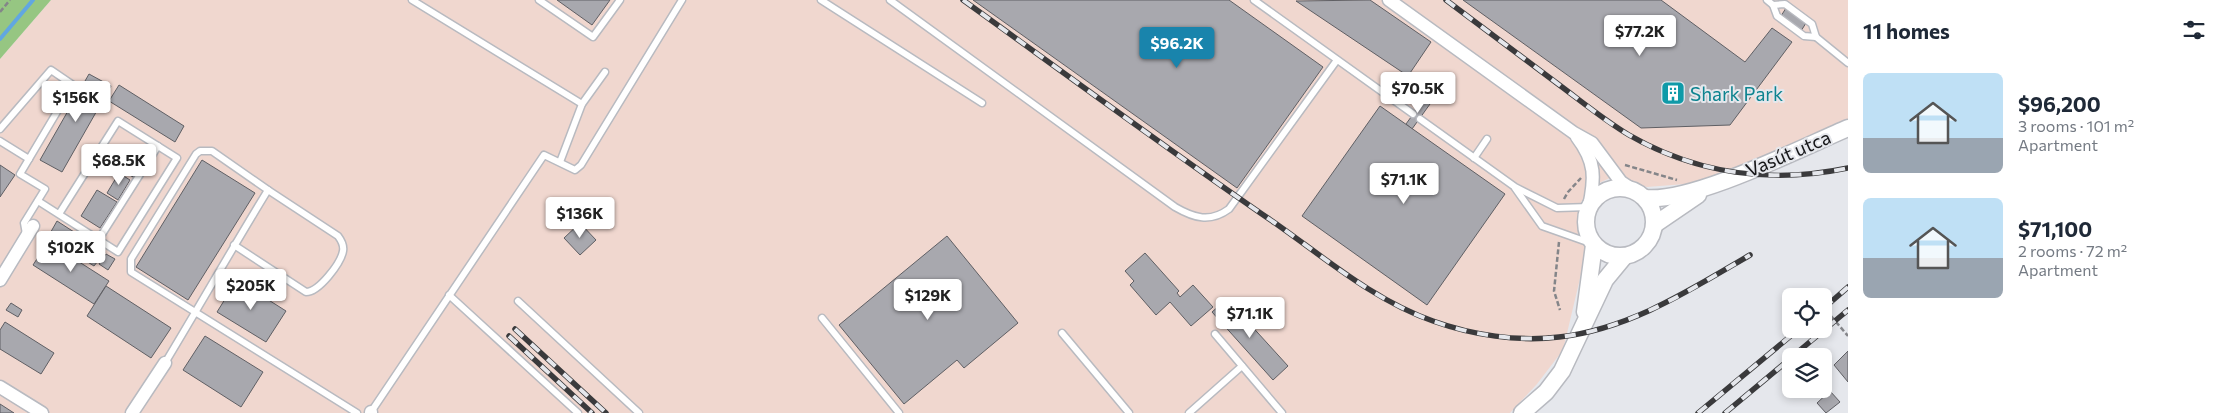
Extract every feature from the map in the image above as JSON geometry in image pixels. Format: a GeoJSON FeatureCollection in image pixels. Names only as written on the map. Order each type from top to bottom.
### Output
{"type":"FeatureCollection","features":[{"type":"Feature","properties":{"kind":"street"},"geometry":{"type":"LineString","coordinates":[[1389,0],[1592,144],[1616,176],[1639,194],[1653,211],[1654,225]]}},
{"type":"Feature","properties":{"kind":"street","name":"Vasút utca"},"geometry":{"type":"LineString","coordinates":[[1522,413],[1546,392],[1562,372],[1585,319],[1605,280],[1624,256],[1632,255],[1645,246],[1653,233],[1654,225],[1687,201],[1728,179],[1848,128]]}},
{"type":"Feature","properties":{"kind":"street"},"geometry":{"type":"LineString","coordinates":[[1574,133],[1584,147],[1594,171],[1589,207]]}},
{"type":"Feature","properties":{"kind":"street","name":"Vasút utca"},"geometry":{"type":"LineString","coordinates":[[1585,319],[1594,244],[1587,231],[1586,223],[1589,207],[1594,199],[1607,190],[1620,188],[1639,194],[1671,197],[1728,179]]}},
{"type":"Feature","properties":{"kind":"street"},"geometry":{"type":"LineString","coordinates":[[0,280],[30,231]]}},
{"type":"Feature","properties":{"kind":"street"},"geometry":{"type":"LineString","coordinates":[[1594,244],[1604,253],[1624,256]]}},
{"type":"Feature","properties":{"kind":"street"},"geometry":{"type":"LineString","coordinates":[[132,413],[165,363]]}},
{"type":"Feature","properties":{"kind":"street"},"geometry":{"type":"LineString","coordinates":[[0,387],[42,413]]}},
{"type":"Feature","properties":{"kind":"lane"},"geometry":{"type":"LineString","coordinates":[[412,0],[582,104]]}},
{"type":"Feature","properties":{"kind":"lane"},"geometry":{"type":"LineString","coordinates":[[539,0],[593,37],[620,0]]}},
{"type":"Feature","properties":{"kind":"lane"},"geometry":{"type":"LineString","coordinates":[[371,413],[544,155],[575,170],[581,165],[682,0]]}},
{"type":"Feature","properties":{"kind":"lane"},"geometry":{"type":"LineString","coordinates":[[821,0],[982,103]]}},
{"type":"Feature","properties":{"kind":"lane"},"geometry":{"type":"LineString","coordinates":[[890,0],[1175,207],[1200,218],[1212,218],[1229,209],[1338,60]]}},
{"type":"Feature","properties":{"kind":"lane"},"geometry":{"type":"LineString","coordinates":[[1254,0],[1413,114]]}},
{"type":"Feature","properties":{"kind":"lane"},"geometry":{"type":"LineString","coordinates":[[1767,0],[1773,5],[1777,16],[1804,36],[1816,37],[1848,62]]}},
{"type":"Feature","properties":{"kind":"lane"},"geometry":{"type":"LineString","coordinates":[[1773,5],[1785,4],[1812,24],[1816,37]]}},
{"type":"Feature","properties":{"kind":"lane"},"geometry":{"type":"LineString","coordinates":[[0,129],[50,70],[73,85],[20,174],[45,189],[24,223],[30,231]]}},
{"type":"Feature","properties":{"kind":"lane"},"geometry":{"type":"LineString","coordinates":[[560,162],[582,104],[605,72]]}},
{"type":"Feature","properties":{"kind":"lane"},"geometry":{"type":"LineString","coordinates":[[1420,119],[1514,187],[1557,208],[1589,207]]}},
{"type":"Feature","properties":{"kind":"lane"},"geometry":{"type":"LineString","coordinates":[[38,201],[118,252],[178,158],[118,121],[59,214]]}},
{"type":"Feature","properties":{"kind":"lane"},"geometry":{"type":"LineString","coordinates":[[1474,158],[1487,139]]}},
{"type":"Feature","properties":{"kind":"lane"},"geometry":{"type":"LineString","coordinates":[[0,141],[29,159]]}},
{"type":"Feature","properties":{"kind":"lane"},"geometry":{"type":"LineString","coordinates":[[99,240],[158,146]]}},
{"type":"Feature","properties":{"kind":"lane"},"geometry":{"type":"LineString","coordinates":[[234,245],[306,292],[312,292],[321,286],[340,258],[342,246],[338,236],[212,151],[200,151],[196,154],[131,259],[131,272],[357,413]]}},
{"type":"Feature","properties":{"kind":"lane"},"geometry":{"type":"LineString","coordinates":[[1514,187],[1537,220],[1547,228],[1594,244]]}},
{"type":"Feature","properties":{"kind":"lane"},"geometry":{"type":"LineString","coordinates":[[165,363],[268,190]]}},
{"type":"Feature","properties":{"kind":"lane"},"geometry":{"type":"LineString","coordinates":[[449,295],[578,413]]}},
{"type":"Feature","properties":{"kind":"lane"},"geometry":{"type":"LineString","coordinates":[[518,301],[639,413]]}},
{"type":"Feature","properties":{"kind":"lane"},"geometry":{"type":"LineString","coordinates":[[822,318],[899,413]]}},
{"type":"Feature","properties":{"kind":"lane"},"geometry":{"type":"LineString","coordinates":[[1062,333],[1129,413]]}},
{"type":"Feature","properties":{"kind":"lane"},"geometry":{"type":"LineString","coordinates":[[1215,334],[1282,413]]}},
{"type":"Feature","properties":{"kind":"lane"},"geometry":{"type":"LineString","coordinates":[[1189,413],[1242,366]]}},
{"type":"Feature","properties":{"kind":"path"},"geometry":{"type":"LineString","coordinates":[[0,12],[10,0]]}},
{"type":"Feature","properties":{"kind":"path"},"geometry":{"type":"LineString","coordinates":[[1832,317],[1848,336]]}},
{"type":"Feature","properties":{"kind":"shaded area"},"geometry":{"type":"Polygon","coordinates":[[[51,0],[1848,0],[1848,122],[1710,182],[1647,187],[1614,176],[1597,184],[1581,202],[1581,233],[1587,249],[1563,350],[1537,384],[1510,413],[0,413],[0,59],[51,0]]]}},
{"type":"Feature","properties":{"kind":"green space"},"geometry":{"type":"Polygon","coordinates":[[[0,0],[51,0],[0,59],[0,0]]]}},
{"type":"Feature","properties":{"kind":"building"},"geometry":{"type":"Polygon","coordinates":[[[557,0],[610,0],[592,25],[557,0]]]}},
{"type":"Feature","properties":{"kind":"building"},"geometry":{"type":"Polygon","coordinates":[[[973,0],[1229,0],[1323,67],[1237,188],[973,0]]]}},
{"type":"Feature","properties":{"kind":"building"},"geometry":{"type":"Polygon","coordinates":[[[1370,0],[1431,42],[1408,76],[1296,1],[1370,0]]]}},
{"type":"Feature","properties":{"kind":"building","name":"Shark Park"},"geometry":{"type":"Polygon","coordinates":[[[1463,0],[1661,0],[1745,62],[1772,28],[1792,42],[1730,125],[1641,128],[1463,0]]]}},
{"type":"Feature","properties":{"kind":"building"},"geometry":{"type":"Polygon","coordinates":[[[1786,8],[1806,23],[1801,31],[1781,16],[1786,8]]]}},
{"type":"Feature","properties":{"kind":"building"},"geometry":{"type":"Polygon","coordinates":[[[89,74],[111,86],[62,172],[40,160],[89,74]]]}},
{"type":"Feature","properties":{"kind":"building"},"geometry":{"type":"Polygon","coordinates":[[[119,85],[184,126],[175,142],[109,101],[119,85]]]}},
{"type":"Feature","properties":{"kind":"building"},"geometry":{"type":"Polygon","coordinates":[[[1424,99],[1430,104],[1412,129],[1406,124],[1424,99]]]}},
{"type":"Feature","properties":{"kind":"building"},"geometry":{"type":"Polygon","coordinates":[[[1380,106],[1505,194],[1427,305],[1302,216],[1380,106]]]}},
{"type":"Feature","properties":{"kind":"building"},"geometry":{"type":"Polygon","coordinates":[[[135,149],[147,156],[133,177],[121,170],[135,149]]]}},
{"type":"Feature","properties":{"kind":"building"},"geometry":{"type":"Polygon","coordinates":[[[202,160],[255,193],[188,300],[136,267],[202,160]]]}},
{"type":"Feature","properties":{"kind":"building"},"geometry":{"type":"Polygon","coordinates":[[[0,165],[15,175],[0,197],[0,165]]]}},
{"type":"Feature","properties":{"kind":"building"},"geometry":{"type":"Polygon","coordinates":[[[119,173],[130,180],[118,200],[107,193],[119,173]]]}},
{"type":"Feature","properties":{"kind":"building"},"geometry":{"type":"Polygon","coordinates":[[[97,190],[117,202],[100,228],[81,216],[97,190]]]}},
{"type":"Feature","properties":{"kind":"building"},"geometry":{"type":"Polygon","coordinates":[[[57,221],[105,252],[94,266],[48,237],[57,221]]]}},
{"type":"Feature","properties":{"kind":"building"},"geometry":{"type":"Polygon","coordinates":[[[580,223],[596,240],[580,255],[564,238],[580,223]]]}},
{"type":"Feature","properties":{"kind":"building"},"geometry":{"type":"Polygon","coordinates":[[[947,236],[1018,323],[964,368],[957,360],[904,404],[839,325],[947,236]]]}},
{"type":"Feature","properties":{"kind":"building"},"geometry":{"type":"Polygon","coordinates":[[[48,242],[109,281],[94,304],[33,265],[48,242]]]}},
{"type":"Feature","properties":{"kind":"building"},"geometry":{"type":"Polygon","coordinates":[[[1145,253],[1179,291],[1177,293],[1180,297],[1193,285],[1213,307],[1191,326],[1170,302],[1156,315],[1130,285],[1134,281],[1125,271],[1145,253]]]}},
{"type":"Feature","properties":{"kind":"building"},"geometry":{"type":"Polygon","coordinates":[[[106,254],[115,259],[108,270],[99,264],[106,254]]]}},
{"type":"Feature","properties":{"kind":"building"},"geometry":{"type":"Polygon","coordinates":[[[237,280],[286,311],[266,342],[217,312],[237,280]]]}},
{"type":"Feature","properties":{"kind":"building"},"geometry":{"type":"Polygon","coordinates":[[[106,286],[171,328],[151,358],[87,316],[106,286]]]}},
{"type":"Feature","properties":{"kind":"building"},"geometry":{"type":"Polygon","coordinates":[[[1227,299],[1288,366],[1273,380],[1212,312],[1227,299]]]}},
{"type":"Feature","properties":{"kind":"building"},"geometry":{"type":"Polygon","coordinates":[[[11,303],[22,310],[18,317],[6,310],[11,303]]]}},
{"type":"Feature","properties":{"kind":"building"},"geometry":{"type":"Polygon","coordinates":[[[5,322],[54,353],[41,374],[0,349],[0,330],[5,322]]]}},
{"type":"Feature","properties":{"kind":"building"},"geometry":{"type":"Polygon","coordinates":[[[205,336],[263,372],[241,407],[183,370],[205,336]]]}},
{"type":"Feature","properties":{"kind":"building"},"geometry":{"type":"Polygon","coordinates":[[[1848,351],[1848,382],[1834,365],[1848,351]]]}},
{"type":"Feature","properties":{"kind":"building"},"geometry":{"type":"Polygon","coordinates":[[[1832,393],[1840,402],[1826,413],[1817,403],[1822,398],[1832,398],[1832,393]]]}},
{"type":"Feature","properties":{"kind":"building"},"geometry":{"type":"Polygon","coordinates":[[[0,404],[14,413],[0,413],[0,404]]]}},
{"type":"Feature","properties":{"kind":"waterway"},"geometry":{"type":"LineString","coordinates":[[0,39],[33,0]]}},
{"type":"Feature","properties":{"kind":"railway"},"geometry":{"type":"LineString","coordinates":[[963,0],[1351,278],[1391,302],[1448,326],[1479,334],[1528,339],[1585,333],[1635,317],[1659,306],[1750,255]]}},
{"type":"Feature","properties":{"kind":"railway"},"geometry":{"type":"LineString","coordinates":[[1446,0],[1602,117],[1629,135],[1681,159],[1708,167],[1763,175],[1820,173],[1848,168]]}},
{"type":"Feature","properties":{"kind":"railway"},"geometry":{"type":"LineString","coordinates":[[1832,301],[1848,287]]}},
{"type":"Feature","properties":{"kind":"railway"},"geometry":{"type":"LineString","coordinates":[[1803,348],[1848,310]]}},
{"type":"Feature","properties":{"kind":"railway"},"geometry":{"type":"LineString","coordinates":[[515,329],[606,413]]}},
{"type":"Feature","properties":{"kind":"railway"},"geometry":{"type":"LineString","coordinates":[[509,336],[592,413]]}},
{"type":"Feature","properties":{"kind":"railway"},"geometry":{"type":"LineString","coordinates":[[1698,413],[1788,338]]}},
{"type":"Feature","properties":{"kind":"railway"},"geometry":{"type":"LineString","coordinates":[[1725,413],[1782,366]]}},
{"type":"Feature","properties":{"kind":"place","name":"Shark Park"},"geometry":{"type":"Point","coordinates":[1673,93]}}]}
